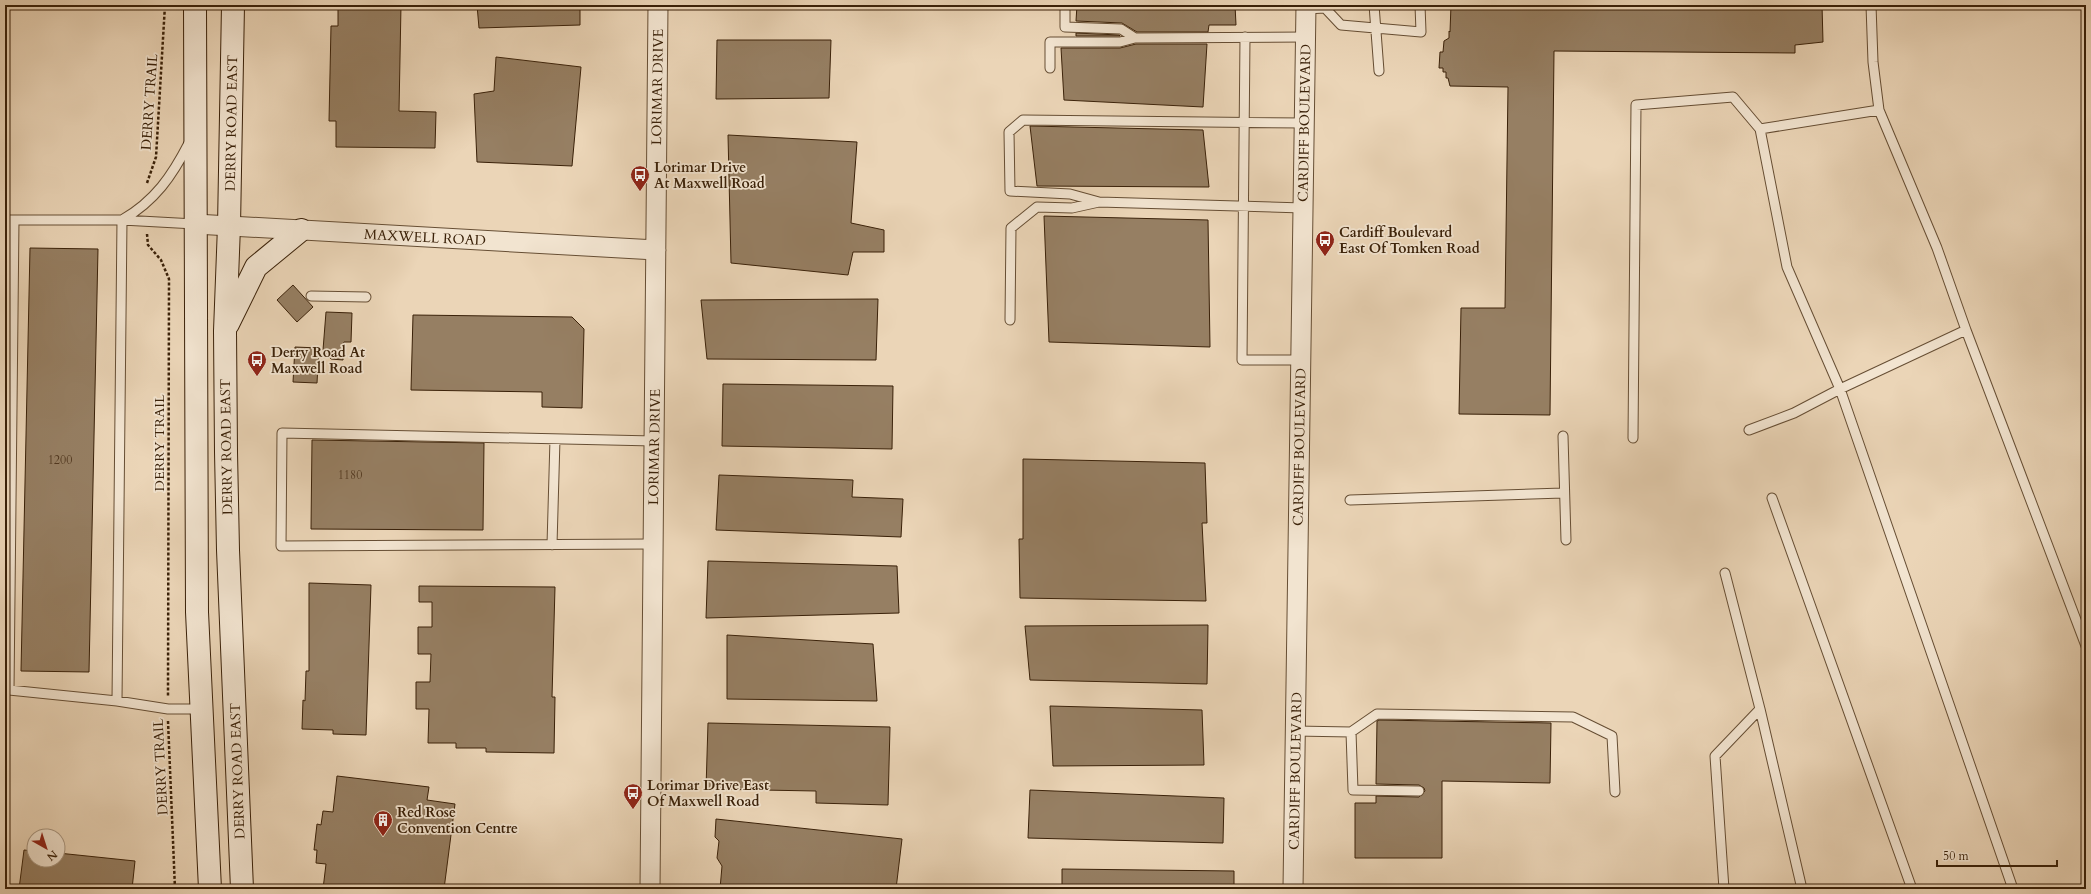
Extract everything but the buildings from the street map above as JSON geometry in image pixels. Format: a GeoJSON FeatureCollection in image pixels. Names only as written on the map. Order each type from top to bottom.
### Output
{"type":"FeatureCollection","features":[{"type":"Feature","properties":{"kind":"main road","name":"DERRY ROAD EAST"},"geometry":{"type":"LineString","coordinates":[[195,5],[197,612],[210,889]]}},
{"type":"Feature","properties":{"kind":"main road","name":"DERRY ROAD EAST"},"geometry":{"type":"LineString","coordinates":[[233,5],[229,226],[225,331],[228,550],[242,889]]}},
{"type":"Feature","properties":{"kind":"main road"},"geometry":{"type":"LineString","coordinates":[[225,331],[256,267],[301,230]]}},
{"type":"Feature","properties":{"kind":"street","name":"LORIMAR DRIVE"},"geometry":{"type":"LineString","coordinates":[[650,889],[658,5]]}},
{"type":"Feature","properties":{"kind":"street","name":"CARDIFF BOULEVARD"},"geometry":{"type":"LineString","coordinates":[[1293,889],[1306,7]]}},
{"type":"Feature","properties":{"kind":"street","name":"MAXWELL ROAD"},"geometry":{"type":"LineString","coordinates":[[195,224],[656,250]]}},
{"type":"Feature","properties":{"kind":"lane"},"geometry":{"type":"LineString","coordinates":[[1065,5],[1066,27],[1121,29],[1135,38]]}},
{"type":"Feature","properties":{"kind":"lane"},"geometry":{"type":"LineString","coordinates":[[1374,5],[1379,71]]}},
{"type":"Feature","properties":{"kind":"lane"},"geometry":{"type":"LineString","coordinates":[[1306,7],[1327,7],[1341,25],[1421,32],[1420,5]]}},
{"type":"Feature","properties":{"kind":"lane"},"geometry":{"type":"LineString","coordinates":[[1871,5],[1873,62],[1879,110],[1936,248],[2086,646]]}},
{"type":"Feature","properties":{"kind":"lane"},"geometry":{"type":"LineString","coordinates":[[1245,37],[1242,360],[1301,360]]}},
{"type":"Feature","properties":{"kind":"lane"},"geometry":{"type":"LineString","coordinates":[[1050,68],[1050,42],[1120,42],[1135,38],[1305,37]]}},
{"type":"Feature","properties":{"kind":"lane"},"geometry":{"type":"LineString","coordinates":[[1633,438],[1636,105],[1733,98],[1760,129],[1787,267],[1840,389],[2013,889]]}},
{"type":"Feature","properties":{"kind":"lane"},"geometry":{"type":"LineString","coordinates":[[1760,129],[1879,110]]}},
{"type":"Feature","properties":{"kind":"lane"},"geometry":{"type":"LineString","coordinates":[[1303,208],[1099,202],[1070,194],[1010,191],[1009,132],[1023,120],[1304,123]]}},
{"type":"Feature","properties":{"kind":"lane"},"geometry":{"type":"LineString","coordinates":[[122,220],[146,204],[172,173],[195,131]]}},
{"type":"Feature","properties":{"kind":"lane"},"geometry":{"type":"LineString","coordinates":[[1010,320],[1011,228],[1037,207],[1072,208],[1099,202]]}},
{"type":"Feature","properties":{"kind":"lane"},"geometry":{"type":"LineString","coordinates":[[195,224],[122,220],[9,220],[10,690],[117,701],[168,709],[202,710]]}},
{"type":"Feature","properties":{"kind":"lane"},"geometry":{"type":"LineString","coordinates":[[117,701],[122,220]]}},
{"type":"Feature","properties":{"kind":"lane"},"geometry":{"type":"LineString","coordinates":[[311,296],[366,298]]}},
{"type":"Feature","properties":{"kind":"lane"},"geometry":{"type":"LineString","coordinates":[[1749,430],[1794,413],[1840,389],[1966,330]]}},
{"type":"Feature","properties":{"kind":"lane"},"geometry":{"type":"LineString","coordinates":[[653,544],[281,546],[282,433],[654,441]]}},
{"type":"Feature","properties":{"kind":"lane"},"geometry":{"type":"LineString","coordinates":[[1563,436],[1563,493],[1566,540]]}},
{"type":"Feature","properties":{"kind":"lane"},"geometry":{"type":"LineString","coordinates":[[552,545],[555,439]]}},
{"type":"Feature","properties":{"kind":"lane"},"geometry":{"type":"LineString","coordinates":[[1350,500],[1563,493]]}},
{"type":"Feature","properties":{"kind":"lane"},"geometry":{"type":"LineString","coordinates":[[1772,498],[1912,889]]}},
{"type":"Feature","properties":{"kind":"lane"},"geometry":{"type":"LineString","coordinates":[[1725,573],[1760,709],[1802,889]]}},
{"type":"Feature","properties":{"kind":"lane"},"geometry":{"type":"LineString","coordinates":[[1724,889],[1715,756],[1760,709]]}},
{"type":"Feature","properties":{"kind":"lane"},"geometry":{"type":"LineString","coordinates":[[1295,731],[1351,732],[1377,714],[1573,717],[1612,736],[1615,792]]}},
{"type":"Feature","properties":{"kind":"lane"},"geometry":{"type":"LineString","coordinates":[[1351,732],[1352,790],[1419,791]]}},
{"type":"Feature","properties":{"kind":"path","name":"DERRY TRAIL"},"geometry":{"type":"LineString","coordinates":[[146,204],[148,181],[156,157],[165,5]]}},
{"type":"Feature","properties":{"kind":"path","name":"DERRY TRAIL"},"geometry":{"type":"LineString","coordinates":[[146,222],[148,244],[161,260],[169,279],[168,709],[175,889]]}},
{"type":"Feature","properties":{"kind":"place","name":"Lorimar Drive At Maxwell Road"},"geometry":{"type":"Point","coordinates":[640,192]}},
{"type":"Feature","properties":{"kind":"place","name":"Cardiff Boulevard East Of Tomken Road"},"geometry":{"type":"Point","coordinates":[1325,257]}},
{"type":"Feature","properties":{"kind":"place","name":"Derry Road At Maxwell Road"},"geometry":{"type":"Point","coordinates":[257,377]}},
{"type":"Feature","properties":{"kind":"place","name":"Lorimar Drive East Of Maxwell Road"},"geometry":{"type":"Point","coordinates":[633,810]}},
{"type":"Feature","properties":{"kind":"place","name":"Red Rose Convention Centre"},"geometry":{"type":"Point","coordinates":[383,837]}}]}
